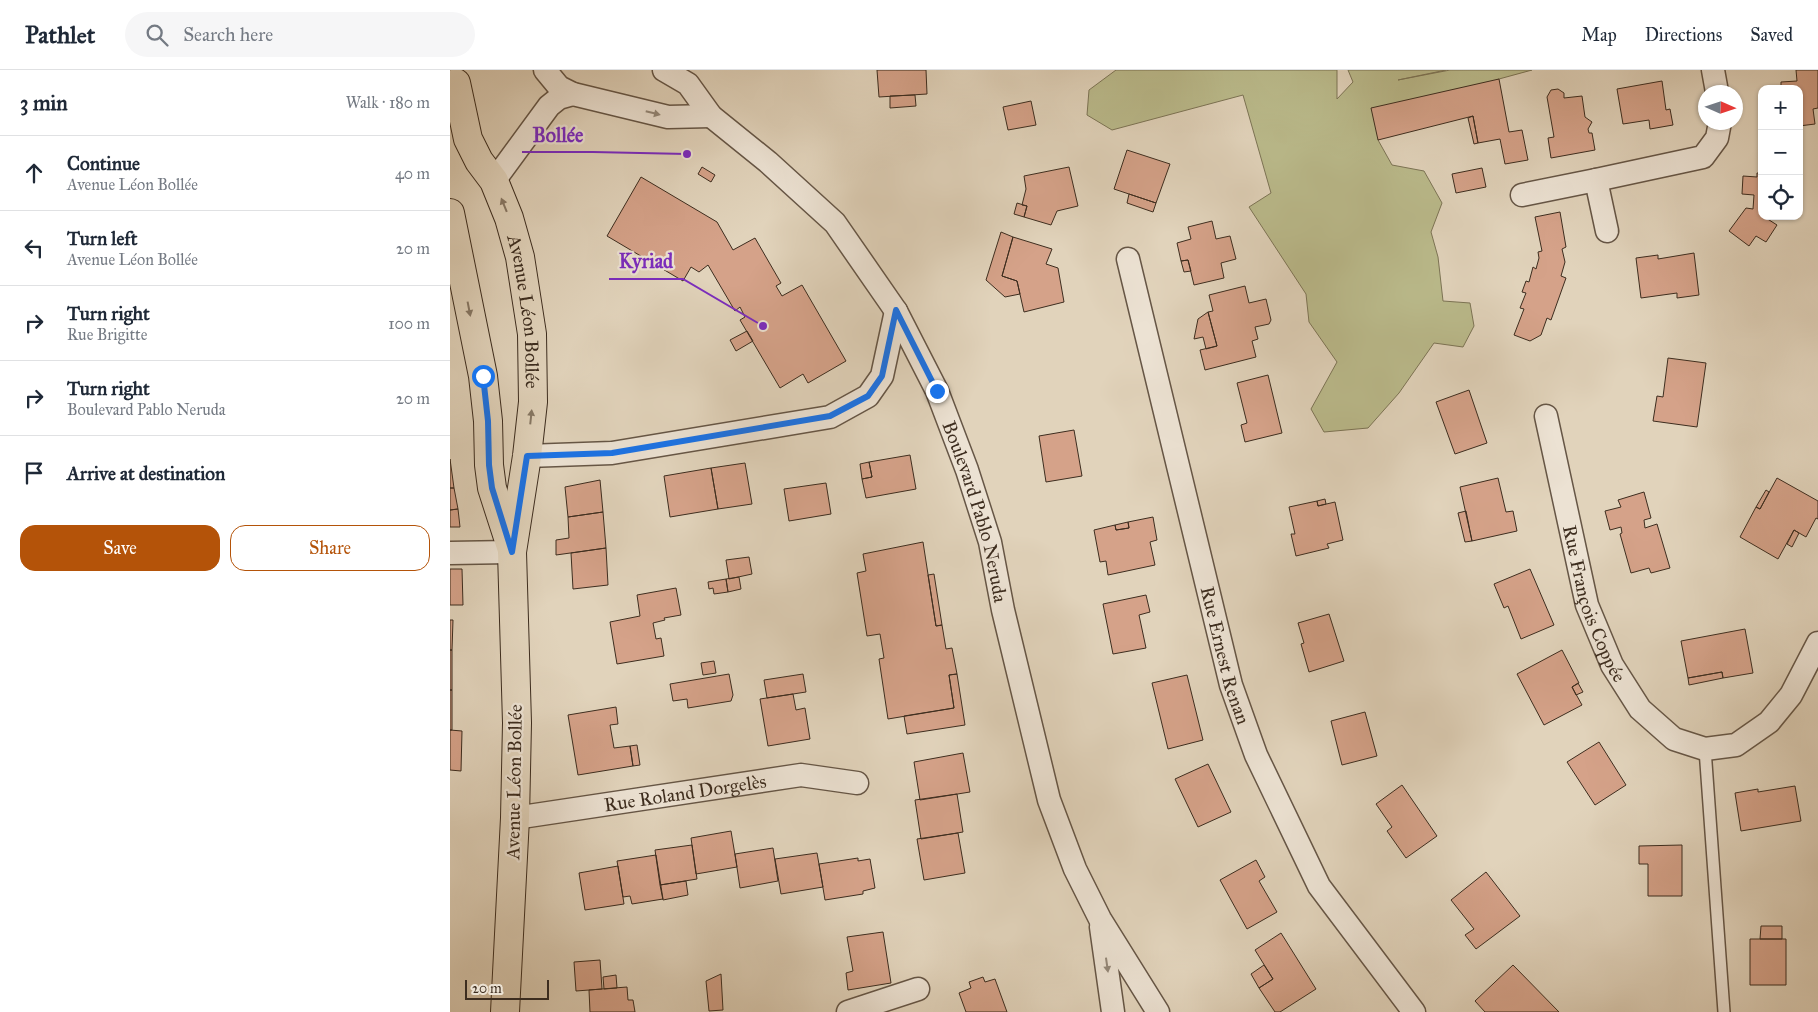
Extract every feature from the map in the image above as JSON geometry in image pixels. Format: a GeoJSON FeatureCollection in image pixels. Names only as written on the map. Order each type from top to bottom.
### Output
{"type":"FeatureCollection","features":[{"type":"Feature","properties":{"kind":"main road","name":"Avenue Léon Bollée"},"geometry":{"type":"LineString","coordinates":[[459,80],[468,140],[479,161],[494,181],[509,218],[520,257],[532,334],[533,402],[527,456],[512,552],[517,723],[515,818],[505,1012]]}},
{"type":"Feature","properties":{"kind":"main road","name":"Avenue Léon Bollée"},"geometry":{"type":"LineString","coordinates":[[450,213],[453,245],[483,376],[492,488],[512,552]]}},
{"type":"Feature","properties":{"kind":"street"},"geometry":{"type":"LineString","coordinates":[[546,70],[559,87],[573,94],[668,117],[711,116]]}},
{"type":"Feature","properties":{"kind":"street","name":"Boulevard Pablo Neruda"},"geometry":{"type":"LineString","coordinates":[[664,70],[688,84],[711,116],[768,162],[835,223],[896,310],[937,391],[967,470],[990,542],[1003,610],[1048,800],[1075,869],[1100,919]]}},
{"type":"Feature","properties":{"kind":"street"},"geometry":{"type":"LineString","coordinates":[[1713,70],[1716,85]]}},
{"type":"Feature","properties":{"kind":"street"},"geometry":{"type":"LineString","coordinates":[[494,181],[549,106],[559,98],[573,94]]}},
{"type":"Feature","properties":{"kind":"street"},"geometry":{"type":"LineString","coordinates":[[1522,195],[1703,156],[1717,138],[1718,130]]}},
{"type":"Feature","properties":{"kind":"street"},"geometry":{"type":"LineString","coordinates":[[1596,180],[1607,230]]}},
{"type":"Feature","properties":{"kind":"street","name":"Rue Ernest Renan"},"geometry":{"type":"LineString","coordinates":[[1128,259],[1231,685],[1256,755],[1319,886],[1414,1012]]}},
{"type":"Feature","properties":{"kind":"street"},"geometry":{"type":"LineString","coordinates":[[527,456],[612,453],[830,416],[868,396],[882,376],[896,310]]}},
{"type":"Feature","properties":{"kind":"street","name":"Rue François Coppée"},"geometry":{"type":"LineString","coordinates":[[1546,416],[1587,604],[1612,666],[1640,709],[1674,739],[1705,749],[1736,745],[1769,722],[1791,695],[1818,643]]}},
{"type":"Feature","properties":{"kind":"street"},"geometry":{"type":"LineString","coordinates":[[450,552],[512,552]]}},
{"type":"Feature","properties":{"kind":"street","name":"Rue Roland Dorgelès"},"geometry":{"type":"LineString","coordinates":[[515,818],[801,775],[857,783]]}},
{"type":"Feature","properties":{"kind":"street"},"geometry":{"type":"LineString","coordinates":[[1100,919],[1113,1012]]}},
{"type":"Feature","properties":{"kind":"street"},"geometry":{"type":"LineString","coordinates":[[1100,919],[1158,1012]]}},
{"type":"Feature","properties":{"kind":"street"},"geometry":{"type":"LineString","coordinates":[[848,1012],[918,989]]}},
{"type":"Feature","properties":{"kind":"lane"},"geometry":{"type":"LineString","coordinates":[[1705,749],[1724,1012]]}},
{"type":"Feature","properties":{"kind":"green space"},"geometry":{"type":"Polygon","coordinates":[[[1116,70],[1337,70],[1337,99],[1353,82],[1348,70],[1446,70],[1398,80],[1450,70],[1532,70],[1499,79],[1378,140],[1392,165],[1424,171],[1442,203],[1431,232],[1438,257],[1443,301],[1470,303],[1474,326],[1463,347],[1434,343],[1399,393],[1368,428],[1324,432],[1311,409],[1337,362],[1309,322],[1306,294],[1249,207],[1271,193],[1243,95],[1112,130],[1087,115],[1089,90],[1116,70]]]}},
{"type":"Feature","properties":{"kind":"building"},"geometry":{"type":"Polygon","coordinates":[[[877,70],[926,70],[927,94],[879,97],[877,70]]]}},
{"type":"Feature","properties":{"kind":"building"},"geometry":{"type":"Polygon","coordinates":[[[1796,70],[1818,70],[1818,108],[1813,109],[1815,124],[1803,126],[1803,85],[1781,85],[1781,82],[1797,81],[1796,70]]]}},
{"type":"Feature","properties":{"kind":"building"},"geometry":{"type":"Polygon","coordinates":[[[1499,79],[1509,132],[1522,130],[1528,160],[1505,164],[1500,139],[1478,143],[1473,116],[1378,140],[1371,108],[1499,79]]]}},
{"type":"Feature","properties":{"kind":"building"},"geometry":{"type":"Polygon","coordinates":[[[1662,81],[1666,110],[1670,109],[1673,125],[1650,129],[1649,120],[1623,124],[1617,89],[1662,81]]]}},
{"type":"Feature","properties":{"kind":"building"},"geometry":{"type":"Polygon","coordinates":[[[1558,89],[1564,93],[1564,98],[1582,96],[1585,117],[1592,122],[1588,129],[1589,133],[1592,133],[1595,150],[1551,158],[1548,138],[1554,137],[1547,97],[1551,90],[1558,89]]]}},
{"type":"Feature","properties":{"kind":"building"},"geometry":{"type":"Polygon","coordinates":[[[915,95],[916,106],[890,108],[890,96],[915,95]]]}},
{"type":"Feature","properties":{"kind":"building"},"geometry":{"type":"Polygon","coordinates":[[[1031,101],[1036,125],[1008,130],[1003,107],[1031,101]]]}},
{"type":"Feature","properties":{"kind":"building"},"geometry":{"type":"Polygon","coordinates":[[[1473,116],[1478,143],[1474,144],[1468,118],[1473,116]]]}},
{"type":"Feature","properties":{"kind":"building"},"geometry":{"type":"Polygon","coordinates":[[[1127,150],[1170,164],[1156,203],[1114,189],[1127,150]]]}},
{"type":"Feature","properties":{"kind":"building"},"geometry":{"type":"Polygon","coordinates":[[[702,167],[715,175],[711,182],[698,174],[702,167]]]}},
{"type":"Feature","properties":{"kind":"building"},"geometry":{"type":"Polygon","coordinates":[[[1069,167],[1078,206],[1057,211],[1051,225],[1024,217],[1027,206],[1022,205],[1026,189],[1024,176],[1069,167]]]}},
{"type":"Feature","properties":{"kind":"building"},"geometry":{"type":"Polygon","coordinates":[[[1482,168],[1486,187],[1456,193],[1452,174],[1482,168]]]}},
{"type":"Feature","properties":{"kind":"building"},"geometry":{"type":"Polygon","coordinates":[[[1758,173],[1758,220],[1769,220],[1777,225],[1766,242],[1756,236],[1749,246],[1729,231],[1746,208],[1753,209],[1754,195],[1742,194],[1743,176],[1757,177],[1758,173]]]}},
{"type":"Feature","properties":{"kind":"building"},"geometry":{"type":"Polygon","coordinates":[[[641,177],[717,222],[733,250],[755,238],[781,283],[776,286],[782,296],[802,285],[846,361],[808,383],[803,374],[780,388],[740,320],[745,317],[740,307],[735,311],[708,265],[699,272],[691,267],[683,281],[607,236],[641,177]]]}},
{"type":"Feature","properties":{"kind":"building"},"geometry":{"type":"Polygon","coordinates":[[[1129,194],[1156,203],[1153,212],[1127,203],[1129,194]]]}},
{"type":"Feature","properties":{"kind":"building"},"geometry":{"type":"Polygon","coordinates":[[[1017,203],[1027,206],[1024,217],[1014,214],[1017,203]]]}},
{"type":"Feature","properties":{"kind":"building"},"geometry":{"type":"Polygon","coordinates":[[[1560,212],[1566,247],[1562,249],[1565,262],[1561,276],[1566,278],[1551,320],[1547,318],[1541,335],[1530,341],[1514,335],[1524,309],[1520,308],[1526,293],[1522,292],[1526,281],[1529,282],[1533,267],[1536,269],[1539,258],[1538,252],[1542,251],[1535,217],[1560,212]]]}},
{"type":"Feature","properties":{"kind":"building"},"geometry":{"type":"Polygon","coordinates":[[[1212,221],[1216,239],[1230,236],[1236,259],[1221,263],[1224,278],[1194,285],[1188,260],[1181,261],[1177,243],[1191,239],[1188,227],[1212,221]]]}},
{"type":"Feature","properties":{"kind":"building"},"geometry":{"type":"Polygon","coordinates":[[[1001,232],[1013,237],[1002,276],[1017,281],[1020,294],[1005,297],[986,280],[1001,232]]]}},
{"type":"Feature","properties":{"kind":"building"},"geometry":{"type":"Polygon","coordinates":[[[1013,237],[1052,249],[1046,264],[1058,268],[1064,302],[1024,312],[1017,281],[1002,276],[1013,237]]]}},
{"type":"Feature","properties":{"kind":"building"},"geometry":{"type":"Polygon","coordinates":[[[1694,253],[1699,295],[1677,298],[1677,293],[1641,298],[1636,258],[1658,255],[1658,259],[1694,253]]]}},
{"type":"Feature","properties":{"kind":"building"},"geometry":{"type":"Polygon","coordinates":[[[1188,260],[1191,271],[1184,272],[1181,261],[1188,260]]]}},
{"type":"Feature","properties":{"kind":"building"},"geometry":{"type":"Polygon","coordinates":[[[1245,286],[1249,303],[1266,299],[1271,320],[1269,324],[1255,327],[1258,339],[1252,341],[1256,357],[1205,370],[1200,350],[1217,346],[1208,312],[1213,311],[1209,295],[1245,286]]]}},
{"type":"Feature","properties":{"kind":"building"},"geometry":{"type":"Polygon","coordinates":[[[1208,312],[1217,346],[1206,349],[1203,337],[1194,339],[1198,319],[1208,312]]]}},
{"type":"Feature","properties":{"kind":"building"},"geometry":{"type":"Polygon","coordinates":[[[747,331],[753,341],[736,351],[730,340],[747,331]]]}},
{"type":"Feature","properties":{"kind":"building"},"geometry":{"type":"Polygon","coordinates":[[[1668,358],[1706,363],[1697,427],[1653,421],[1657,396],[1663,397],[1668,358]]]}},
{"type":"Feature","properties":{"kind":"building"},"geometry":{"type":"Polygon","coordinates":[[[1268,375],[1282,433],[1245,442],[1241,425],[1247,423],[1237,383],[1268,375]]]}},
{"type":"Feature","properties":{"kind":"building"},"geometry":{"type":"Polygon","coordinates":[[[1469,390],[1487,443],[1455,454],[1436,402],[1469,390]]]}},
{"type":"Feature","properties":{"kind":"building"},"geometry":{"type":"Polygon","coordinates":[[[1074,430],[1082,476],[1046,482],[1039,436],[1074,430]]]}},
{"type":"Feature","properties":{"kind":"building"},"geometry":{"type":"Polygon","coordinates":[[[910,455],[916,489],[866,498],[862,479],[872,477],[869,462],[910,455]]]}},
{"type":"Feature","properties":{"kind":"building"},"geometry":{"type":"Polygon","coordinates":[[[450,459],[454,488],[450,488],[450,459]]]}},
{"type":"Feature","properties":{"kind":"building"},"geometry":{"type":"Polygon","coordinates":[[[869,462],[872,477],[862,479],[860,464],[869,462]]]}},
{"type":"Feature","properties":{"kind":"building"},"geometry":{"type":"Polygon","coordinates":[[[745,463],[752,504],[718,509],[711,468],[745,463]]]}},
{"type":"Feature","properties":{"kind":"building"},"geometry":{"type":"Polygon","coordinates":[[[711,468],[718,509],[670,517],[664,476],[711,468]]]}},
{"type":"Feature","properties":{"kind":"building"},"geometry":{"type":"Polygon","coordinates":[[[1498,478],[1506,512],[1513,511],[1517,531],[1472,541],[1460,487],[1498,478]]]}},
{"type":"Feature","properties":{"kind":"building"},"geometry":{"type":"Polygon","coordinates":[[[1777,478],[1818,501],[1818,519],[1816,518],[1806,537],[1794,530],[1778,559],[1740,537],[1756,507],[1760,509],[1777,478]]]}},
{"type":"Feature","properties":{"kind":"building"},"geometry":{"type":"Polygon","coordinates":[[[600,480],[603,512],[568,517],[565,487],[600,480]]]}},
{"type":"Feature","properties":{"kind":"building"},"geometry":{"type":"Polygon","coordinates":[[[826,483],[831,514],[789,521],[784,489],[826,483]]]}},
{"type":"Feature","properties":{"kind":"building"},"geometry":{"type":"Polygon","coordinates":[[[450,488],[454,488],[458,509],[450,510],[450,488]]]}},
{"type":"Feature","properties":{"kind":"building"},"geometry":{"type":"Polygon","coordinates":[[[1766,490],[1769,492],[1760,509],[1756,507],[1766,490]]]}},
{"type":"Feature","properties":{"kind":"building"},"geometry":{"type":"Polygon","coordinates":[[[1644,492],[1651,518],[1644,520],[1645,528],[1657,524],[1670,568],[1651,573],[1649,568],[1631,573],[1620,534],[1622,533],[1621,527],[1610,530],[1605,511],[1621,507],[1618,500],[1644,492]]]}},
{"type":"Feature","properties":{"kind":"building"},"geometry":{"type":"Polygon","coordinates":[[[1325,499],[1326,504],[1318,506],[1317,501],[1325,499]]]}},
{"type":"Feature","properties":{"kind":"building"},"geometry":{"type":"Polygon","coordinates":[[[1317,501],[1318,506],[1335,502],[1343,540],[1327,544],[1329,548],[1296,556],[1291,534],[1295,534],[1289,507],[1317,501]]]}},
{"type":"Feature","properties":{"kind":"building"},"geometry":{"type":"Polygon","coordinates":[[[458,509],[460,527],[450,527],[450,510],[458,509]]]}},
{"type":"Feature","properties":{"kind":"building"},"geometry":{"type":"Polygon","coordinates":[[[1466,511],[1472,541],[1465,542],[1458,513],[1466,511]]]}},
{"type":"Feature","properties":{"kind":"building"},"geometry":{"type":"Polygon","coordinates":[[[603,512],[606,548],[556,555],[556,540],[569,538],[568,517],[603,512]]]}},
{"type":"Feature","properties":{"kind":"building"},"geometry":{"type":"Polygon","coordinates":[[[1153,517],[1157,540],[1150,542],[1155,565],[1108,575],[1106,561],[1100,562],[1094,530],[1115,525],[1116,530],[1129,528],[1128,522],[1153,517]]]}},
{"type":"Feature","properties":{"kind":"building"},"geometry":{"type":"Polygon","coordinates":[[[1128,522],[1129,528],[1116,530],[1115,525],[1128,522]]]}},
{"type":"Feature","properties":{"kind":"building"},"geometry":{"type":"Polygon","coordinates":[[[1794,530],[1799,533],[1792,547],[1787,544],[1794,530]]]}},
{"type":"Feature","properties":{"kind":"building"},"geometry":{"type":"Polygon","coordinates":[[[923,542],[936,626],[942,625],[946,649],[952,648],[957,674],[949,675],[954,708],[888,719],[879,659],[884,658],[880,634],[867,636],[857,573],[866,571],[863,554],[923,542]]]}},
{"type":"Feature","properties":{"kind":"building"},"geometry":{"type":"Polygon","coordinates":[[[606,548],[608,585],[573,589],[571,553],[606,548]]]}},
{"type":"Feature","properties":{"kind":"building"},"geometry":{"type":"Polygon","coordinates":[[[749,557],[752,574],[729,579],[726,560],[749,557]]]}},
{"type":"Feature","properties":{"kind":"building"},"geometry":{"type":"Polygon","coordinates":[[[450,569],[462,569],[463,605],[450,605],[450,569]]]}},
{"type":"Feature","properties":{"kind":"building"},"geometry":{"type":"Polygon","coordinates":[[[1530,569],[1554,625],[1521,639],[1508,606],[1504,608],[1494,584],[1530,569]]]}},
{"type":"Feature","properties":{"kind":"building"},"geometry":{"type":"Polygon","coordinates":[[[934,574],[942,625],[936,626],[928,575],[934,574]]]}},
{"type":"Feature","properties":{"kind":"building"},"geometry":{"type":"Polygon","coordinates":[[[739,577],[741,589],[728,592],[726,579],[739,577]]]}},
{"type":"Feature","properties":{"kind":"building"},"geometry":{"type":"Polygon","coordinates":[[[726,579],[728,592],[714,594],[713,588],[709,589],[708,582],[726,579]]]}},
{"type":"Feature","properties":{"kind":"building"},"geometry":{"type":"Polygon","coordinates":[[[676,588],[681,615],[664,618],[665,620],[653,623],[656,639],[661,638],[664,656],[617,664],[610,622],[640,616],[637,595],[676,588]]]}},
{"type":"Feature","properties":{"kind":"building"},"geometry":{"type":"Polygon","coordinates":[[[1146,595],[1150,612],[1139,615],[1146,648],[1113,654],[1103,604],[1146,595]]]}},
{"type":"Feature","properties":{"kind":"building"},"geometry":{"type":"Polygon","coordinates":[[[1329,614],[1344,661],[1309,672],[1301,644],[1304,643],[1298,623],[1329,614]]]}},
{"type":"Feature","properties":{"kind":"building"},"geometry":{"type":"Polygon","coordinates":[[[450,620],[453,620],[452,650],[450,650],[450,620]]]}},
{"type":"Feature","properties":{"kind":"building"},"geometry":{"type":"Polygon","coordinates":[[[1745,629],[1753,673],[1723,678],[1722,672],[1688,678],[1681,641],[1745,629]]]}},
{"type":"Feature","properties":{"kind":"building"},"geometry":{"type":"Polygon","coordinates":[[[450,650],[452,650],[452,690],[450,690],[450,650]]]}},
{"type":"Feature","properties":{"kind":"building"},"geometry":{"type":"Polygon","coordinates":[[[1562,650],[1579,683],[1572,687],[1582,705],[1544,725],[1517,674],[1562,650]]]}},
{"type":"Feature","properties":{"kind":"building"},"geometry":{"type":"Polygon","coordinates":[[[714,661],[716,673],[703,675],[701,663],[714,661]]]}},
{"type":"Feature","properties":{"kind":"building"},"geometry":{"type":"Polygon","coordinates":[[[1722,672],[1723,678],[1689,685],[1688,678],[1722,672]]]}},
{"type":"Feature","properties":{"kind":"building"},"geometry":{"type":"Polygon","coordinates":[[[729,674],[733,695],[731,701],[688,708],[687,699],[673,701],[670,684],[729,674]]]}},
{"type":"Feature","properties":{"kind":"building"},"geometry":{"type":"Polygon","coordinates":[[[803,674],[806,692],[767,698],[764,680],[803,674]]]}},
{"type":"Feature","properties":{"kind":"building"},"geometry":{"type":"Polygon","coordinates":[[[957,674],[965,725],[907,734],[904,716],[954,708],[949,675],[957,674]]]}},
{"type":"Feature","properties":{"kind":"building"},"geometry":{"type":"Polygon","coordinates":[[[1187,675],[1203,740],[1168,749],[1152,683],[1187,675]]]}},
{"type":"Feature","properties":{"kind":"building"},"geometry":{"type":"Polygon","coordinates":[[[1578,683],[1583,692],[1576,695],[1572,687],[1578,683]]]}},
{"type":"Feature","properties":{"kind":"building"},"geometry":{"type":"Polygon","coordinates":[[[450,690],[452,690],[452,730],[450,730],[450,690]]]}},
{"type":"Feature","properties":{"kind":"building"},"geometry":{"type":"Polygon","coordinates":[[[793,694],[796,710],[805,708],[810,739],[768,746],[760,699],[793,694]]]}},
{"type":"Feature","properties":{"kind":"building"},"geometry":{"type":"Polygon","coordinates":[[[616,707],[618,724],[610,725],[614,748],[630,746],[633,766],[578,775],[568,715],[616,707]]]}},
{"type":"Feature","properties":{"kind":"building"},"geometry":{"type":"Polygon","coordinates":[[[1365,712],[1377,756],[1342,765],[1331,721],[1365,712]]]}},
{"type":"Feature","properties":{"kind":"building"},"geometry":{"type":"Polygon","coordinates":[[[450,730],[462,731],[461,771],[450,770],[450,730]]]}},
{"type":"Feature","properties":{"kind":"building"},"geometry":{"type":"Polygon","coordinates":[[[1599,742],[1626,785],[1595,805],[1567,762],[1599,742]]]}},
{"type":"Feature","properties":{"kind":"building"},"geometry":{"type":"Polygon","coordinates":[[[637,745],[640,765],[633,766],[630,746],[637,745]]]}},
{"type":"Feature","properties":{"kind":"building"},"geometry":{"type":"Polygon","coordinates":[[[963,753],[970,792],[920,800],[914,762],[963,753]]]}},
{"type":"Feature","properties":{"kind":"building"},"geometry":{"type":"Polygon","coordinates":[[[1208,764],[1231,812],[1198,827],[1175,779],[1208,764]]]}},
{"type":"Feature","properties":{"kind":"building"},"geometry":{"type":"Polygon","coordinates":[[[1402,785],[1437,836],[1406,858],[1387,831],[1392,827],[1376,804],[1402,785]]]}},
{"type":"Feature","properties":{"kind":"building"},"geometry":{"type":"Polygon","coordinates":[[[1795,786],[1801,821],[1741,831],[1735,793],[1758,789],[1758,792],[1795,786]]]}},
{"type":"Feature","properties":{"kind":"building"},"geometry":{"type":"Polygon","coordinates":[[[957,794],[963,832],[921,839],[915,800],[957,794]]]}},
{"type":"Feature","properties":{"kind":"building"},"geometry":{"type":"Polygon","coordinates":[[[731,831],[737,867],[696,874],[691,838],[731,831]]]}},
{"type":"Feature","properties":{"kind":"building"},"geometry":{"type":"Polygon","coordinates":[[[958,833],[965,873],[924,880],[917,839],[958,833]]]}},
{"type":"Feature","properties":{"kind":"building"},"geometry":{"type":"Polygon","coordinates":[[[692,845],[697,879],[660,885],[655,850],[692,845]]]}},
{"type":"Feature","properties":{"kind":"building"},"geometry":{"type":"Polygon","coordinates":[[[1682,845],[1682,896],[1648,896],[1648,864],[1639,864],[1639,846],[1682,845]]]}},
{"type":"Feature","properties":{"kind":"building"},"geometry":{"type":"Polygon","coordinates":[[[773,848],[778,881],[740,888],[735,854],[773,848]]]}},
{"type":"Feature","properties":{"kind":"building"},"geometry":{"type":"Polygon","coordinates":[[[817,853],[823,887],[781,894],[775,859],[817,853]]]}},
{"type":"Feature","properties":{"kind":"building"},"geometry":{"type":"Polygon","coordinates":[[[656,855],[663,899],[632,904],[630,896],[623,897],[617,861],[656,855]]]}},
{"type":"Feature","properties":{"kind":"building"},"geometry":{"type":"Polygon","coordinates":[[[858,858],[858,861],[870,859],[875,888],[863,891],[863,894],[825,900],[819,864],[858,858]]]}},
{"type":"Feature","properties":{"kind":"building"},"geometry":{"type":"Polygon","coordinates":[[[1256,860],[1265,877],[1259,881],[1277,912],[1247,929],[1220,880],[1256,860]]]}},
{"type":"Feature","properties":{"kind":"building"},"geometry":{"type":"Polygon","coordinates":[[[618,866],[624,904],[585,910],[579,873],[618,866]]]}},
{"type":"Feature","properties":{"kind":"building"},"geometry":{"type":"Polygon","coordinates":[[[1486,872],[1520,916],[1476,949],[1465,935],[1474,929],[1451,900],[1486,872]]]}},
{"type":"Feature","properties":{"kind":"building"},"geometry":{"type":"Polygon","coordinates":[[[686,881],[688,895],[663,900],[660,885],[686,881]]]}},
{"type":"Feature","properties":{"kind":"building"},"geometry":{"type":"Polygon","coordinates":[[[1761,926],[1782,926],[1782,939],[1760,939],[1761,926]]]}},
{"type":"Feature","properties":{"kind":"building"},"geometry":{"type":"Polygon","coordinates":[[[883,932],[891,983],[848,990],[846,973],[853,971],[847,937],[883,932]]]}},
{"type":"Feature","properties":{"kind":"building"},"geometry":{"type":"Polygon","coordinates":[[[1281,933],[1316,989],[1280,1012],[1275,1012],[1259,988],[1273,979],[1255,950],[1281,933]]]}},
{"type":"Feature","properties":{"kind":"building"},"geometry":{"type":"Polygon","coordinates":[[[1750,939],[1786,939],[1786,985],[1750,985],[1750,939]]]}},
{"type":"Feature","properties":{"kind":"building"},"geometry":{"type":"Polygon","coordinates":[[[600,960],[602,989],[576,991],[574,962],[600,960]]]}},
{"type":"Feature","properties":{"kind":"building"},"geometry":{"type":"Polygon","coordinates":[[[1264,965],[1273,979],[1259,988],[1251,974],[1264,965]]]}},
{"type":"Feature","properties":{"kind":"building"},"geometry":{"type":"Polygon","coordinates":[[[1513,965],[1559,1012],[1485,1012],[1475,1001],[1513,965]]]}},
{"type":"Feature","properties":{"kind":"building"},"geometry":{"type":"Polygon","coordinates":[[[721,974],[723,1010],[709,1011],[706,981],[721,974]]]}},
{"type":"Feature","properties":{"kind":"building"},"geometry":{"type":"Polygon","coordinates":[[[616,975],[617,988],[604,989],[603,977],[616,975]]]}},
{"type":"Feature","properties":{"kind":"building"},"geometry":{"type":"Polygon","coordinates":[[[983,977],[985,982],[995,979],[1007,1012],[966,1012],[959,993],[971,988],[969,982],[983,977]]]}},
{"type":"Feature","properties":{"kind":"building"},"geometry":{"type":"Polygon","coordinates":[[[627,987],[628,1000],[633,1000],[635,1012],[590,1012],[589,990],[627,987]]]}},
{"type":"Feature","properties":{"kind":"place","name":"Bollée"},"geometry":{"type":"Point","coordinates":[687,154]}},
{"type":"Feature","properties":{"kind":"place","name":"Kyriad"},"geometry":{"type":"Point","coordinates":[763,326]}},
{"type":"Feature","properties":{"kind":"route"},"geometry":{"type":"LineString","coordinates":[[483,376],[492,488],[512,552],[527,456],[612,453],[830,416],[868,396],[882,376],[896,310],[937,391]]}}]}
